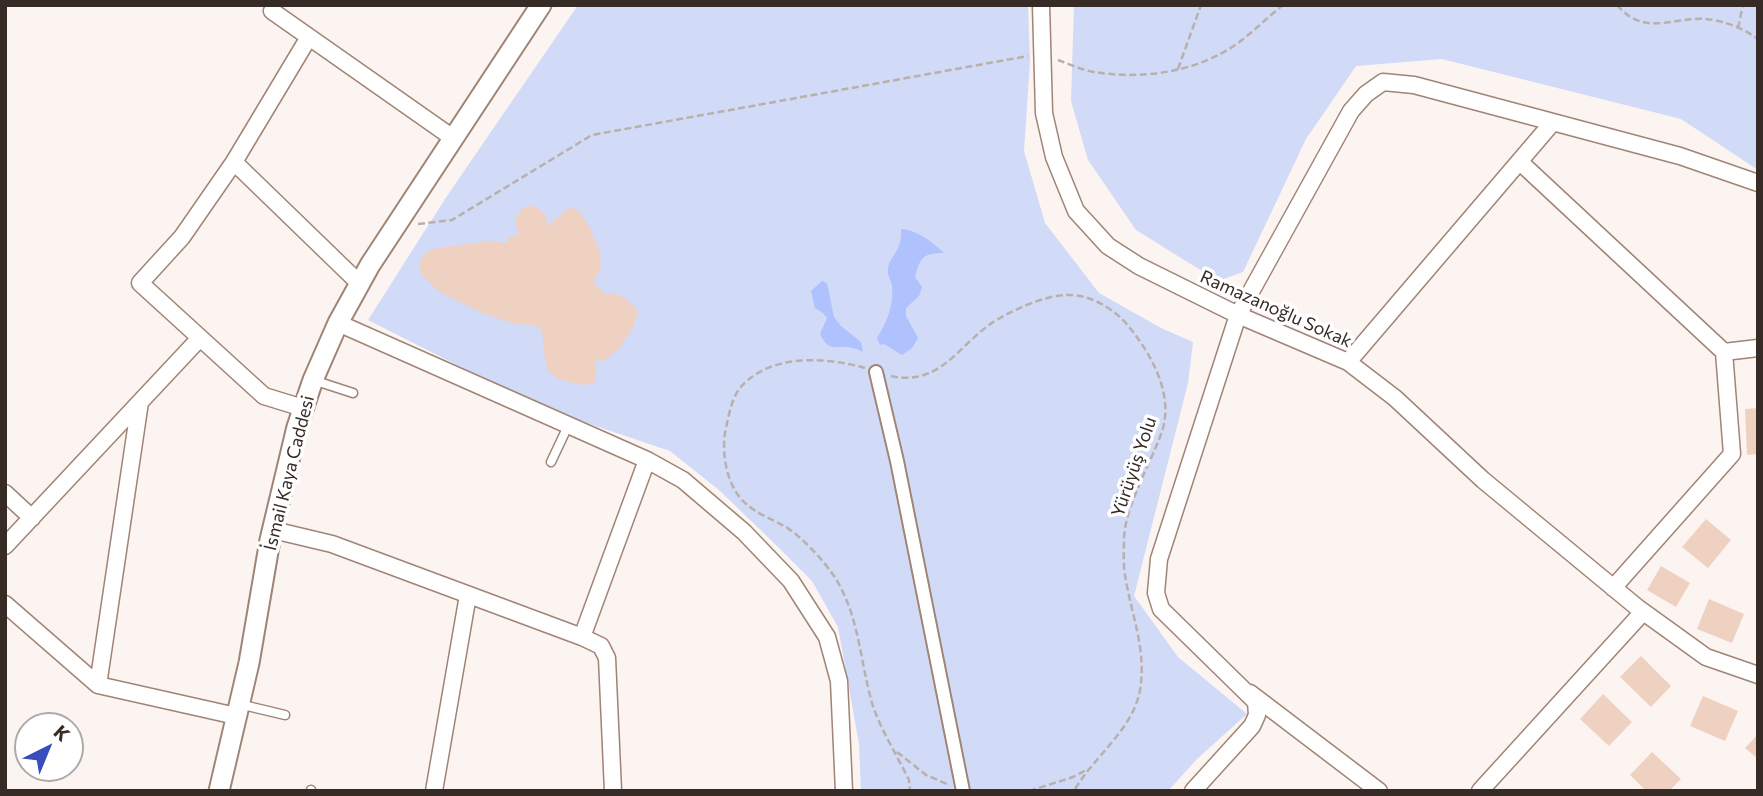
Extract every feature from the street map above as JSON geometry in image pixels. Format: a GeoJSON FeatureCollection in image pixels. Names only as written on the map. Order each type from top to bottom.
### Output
{"type":"FeatureCollection","features":[{"type":"Feature","properties":{"kind":"street","name":"İsmail Kaya Caddesi"},"geometry":{"type":"LineString","coordinates":[[219,791],[238,710],[273,530],[303,408],[313,380],[359,283],[541,5]]}},
{"type":"Feature","properties":{"kind":"street","name":"Ramazanoğlu Sokak"},"geometry":{"type":"LineString","coordinates":[[1041,5],[1044,113],[1054,157],[1076,211],[1108,246],[1139,266],[1238,315],[1348,362],[1395,398],[1483,480],[1643,612],[1706,657],[1758,675]]}},
{"type":"Feature","properties":{"kind":"street"},"geometry":{"type":"LineString","coordinates":[[272,12],[453,138]]}},
{"type":"Feature","properties":{"kind":"street"},"geometry":{"type":"LineString","coordinates":[[303,408],[264,396],[140,283],[182,237],[234,163],[309,37]]}},
{"type":"Feature","properties":{"kind":"street"},"geometry":{"type":"LineString","coordinates":[[1193,791],[1252,726],[1257,715],[1256,702],[1161,609],[1156,593],[1159,559],[1238,315],[1351,111],[1366,94],[1383,82],[1414,85],[1680,156],[1758,183]]}},
{"type":"Feature","properties":{"kind":"street"},"geometry":{"type":"LineString","coordinates":[[1348,362],[1553,122]]}},
{"type":"Feature","properties":{"kind":"street"},"geometry":{"type":"LineString","coordinates":[[1520,162],[1724,352],[1732,454],[1613,588]]}},
{"type":"Feature","properties":{"kind":"street"},"geometry":{"type":"LineString","coordinates":[[234,163],[359,283]]}},
{"type":"Feature","properties":{"kind":"street"},"geometry":{"type":"LineString","coordinates":[[338,323],[647,460],[682,480],[744,532],[791,581],[827,637],[839,681],[844,791]]}},
{"type":"Feature","properties":{"kind":"street"},"geometry":{"type":"LineString","coordinates":[[5,546],[200,338]]}},
{"type":"Feature","properties":{"kind":"street"},"geometry":{"type":"LineString","coordinates":[[1724,352],[1758,348]]}},
{"type":"Feature","properties":{"kind":"street"},"geometry":{"type":"LineString","coordinates":[[876,372],[897,461],[963,790]]}},
{"type":"Feature","properties":{"kind":"street"},"geometry":{"type":"LineString","coordinates":[[98,685],[140,402]]}},
{"type":"Feature","properties":{"kind":"street"},"geometry":{"type":"LineString","coordinates":[[582,637],[647,460]]}},
{"type":"Feature","properties":{"kind":"street"},"geometry":{"type":"LineString","coordinates":[[5,493],[32,518]]}},
{"type":"Feature","properties":{"kind":"street"},"geometry":{"type":"LineString","coordinates":[[273,530],[332,544],[601,646],[607,658],[612,791]]}},
{"type":"Feature","properties":{"kind":"street"},"geometry":{"type":"LineString","coordinates":[[433,791],[468,595]]}},
{"type":"Feature","properties":{"kind":"street"},"geometry":{"type":"LineString","coordinates":[[5,604],[98,685],[238,710]]}},
{"type":"Feature","properties":{"kind":"street"},"geometry":{"type":"LineString","coordinates":[[1480,791],[1643,612]]}},
{"type":"Feature","properties":{"kind":"street"},"geometry":{"type":"LineString","coordinates":[[1237,682],[1380,791]]}},
{"type":"Feature","properties":{"kind":"lane"},"geometry":{"type":"LineString","coordinates":[[313,380],[353,393]]}},
{"type":"Feature","properties":{"kind":"lane"},"geometry":{"type":"LineString","coordinates":[[551,462],[568,426]]}},
{"type":"Feature","properties":{"kind":"lane"},"geometry":{"type":"LineString","coordinates":[[238,710],[285,715]]}},
{"type":"Feature","properties":{"kind":"path"},"geometry":{"type":"LineString","coordinates":[[1178,69],[1201,5]]}},
{"type":"Feature","properties":{"kind":"path"},"geometry":{"type":"LineString","coordinates":[[394,226],[452,220],[592,135],[1041,54],[1090,71],[1136,76],[1178,69],[1211,58],[1241,42],[1283,5]]}},
{"type":"Feature","properties":{"kind":"path"},"geometry":{"type":"LineString","coordinates":[[1617,5],[1639,23],[1677,23],[1704,19],[1738,27],[1758,39]]}},
{"type":"Feature","properties":{"kind":"path"},"geometry":{"type":"LineString","coordinates":[[1738,27],[1743,5]]}},
{"type":"Feature","properties":{"kind":"path","name":"Yürüyüş Yolu"},"geometry":{"type":"LineString","coordinates":[[910,791],[909,780],[873,706],[851,611],[834,576],[788,529],[758,513],[738,495],[727,470],[724,444],[732,405],[740,388],[778,364],[805,361],[844,362],[895,377],[917,378],[940,369],[988,326],[1006,315],[1065,295],[1086,296],[1122,317],[1145,346],[1166,401],[1164,426],[1129,508],[1124,536],[1124,574],[1142,654],[1140,691],[1110,746],[1074,791]]}},
{"type":"Feature","properties":{"kind":"path"},"geometry":{"type":"LineString","coordinates":[[894,750],[926,775],[963,790]]}},
{"type":"Feature","properties":{"kind":"path"},"geometry":{"type":"LineString","coordinates":[[1029,791],[1073,777],[1090,768]]}},
{"type":"Feature","properties":{"kind":"shaded area"},"geometry":{"type":"Polygon","coordinates":[[[578,5],[1028,5],[1030,61],[1024,151],[1045,223],[1099,293],[1161,328],[1193,342],[1188,383],[1134,596],[1178,657],[1247,714],[1197,759],[1168,791],[861,791],[859,744],[838,627],[812,581],[719,490],[670,451],[522,398],[368,320],[445,199],[578,5]]]}},
{"type":"Feature","properties":{"kind":"shaded area"},"geometry":{"type":"Polygon","coordinates":[[[1074,5],[1758,5],[1758,170],[1681,119],[1442,59],[1356,66],[1306,139],[1243,272],[1218,281],[1136,230],[1088,160],[1071,101],[1074,5]]]}},
{"type":"Feature","properties":{"kind":"water"},"geometry":{"type":"Polygon","coordinates":[[[901,229],[919,234],[944,253],[927,255],[919,265],[915,277],[922,287],[919,296],[906,308],[906,316],[918,338],[912,348],[902,355],[884,344],[880,345],[877,338],[891,307],[892,286],[888,270],[900,243],[901,229]]]}},
{"type":"Feature","properties":{"kind":"water"},"geometry":{"type":"Polygon","coordinates":[[[822,281],[827,283],[834,317],[861,342],[863,352],[849,347],[833,347],[824,341],[820,334],[827,318],[815,308],[811,291],[822,281]]]}},
{"type":"Feature","properties":{"kind":"building"},"geometry":{"type":"Polygon","coordinates":[[[532,205],[546,216],[547,227],[567,209],[574,208],[580,213],[599,249],[601,268],[594,280],[595,285],[604,293],[617,294],[624,298],[634,306],[638,314],[619,349],[603,361],[595,360],[596,381],[590,384],[580,385],[559,379],[549,372],[542,331],[537,326],[512,323],[482,313],[440,292],[424,278],[420,269],[424,254],[432,249],[490,241],[508,243],[508,238],[519,234],[515,222],[517,216],[523,208],[532,205]]]}},
{"type":"Feature","properties":{"kind":"building"},"geometry":{"type":"Polygon","coordinates":[[[1758,408],[1758,454],[1747,455],[1745,409],[1758,408]]]}},
{"type":"Feature","properties":{"kind":"building"},"geometry":{"type":"Polygon","coordinates":[[[1706,519],[1731,540],[1708,568],[1682,547],[1706,519]]]}},
{"type":"Feature","properties":{"kind":"building"},"geometry":{"type":"Polygon","coordinates":[[[1661,566],[1690,583],[1676,607],[1647,590],[1661,566]]]}},
{"type":"Feature","properties":{"kind":"building"},"geometry":{"type":"Polygon","coordinates":[[[1709,599],[1744,614],[1732,643],[1697,629],[1709,599]]]}},
{"type":"Feature","properties":{"kind":"building"},"geometry":{"type":"Polygon","coordinates":[[[1641,656],[1671,686],[1651,707],[1620,677],[1641,656]]]}},
{"type":"Feature","properties":{"kind":"building"},"geometry":{"type":"Polygon","coordinates":[[[1603,694],[1632,722],[1609,746],[1580,719],[1603,694]]]}},
{"type":"Feature","properties":{"kind":"building"},"geometry":{"type":"Polygon","coordinates":[[[1703,696],[1738,711],[1725,741],[1690,726],[1703,696]]]}},
{"type":"Feature","properties":{"kind":"building"},"geometry":{"type":"Polygon","coordinates":[[[1758,734],[1758,759],[1745,748],[1758,734]]]}},
{"type":"Feature","properties":{"kind":"building"},"geometry":{"type":"Polygon","coordinates":[[[1652,752],[1681,779],[1669,791],[1646,791],[1630,775],[1652,752]]]}}]}
